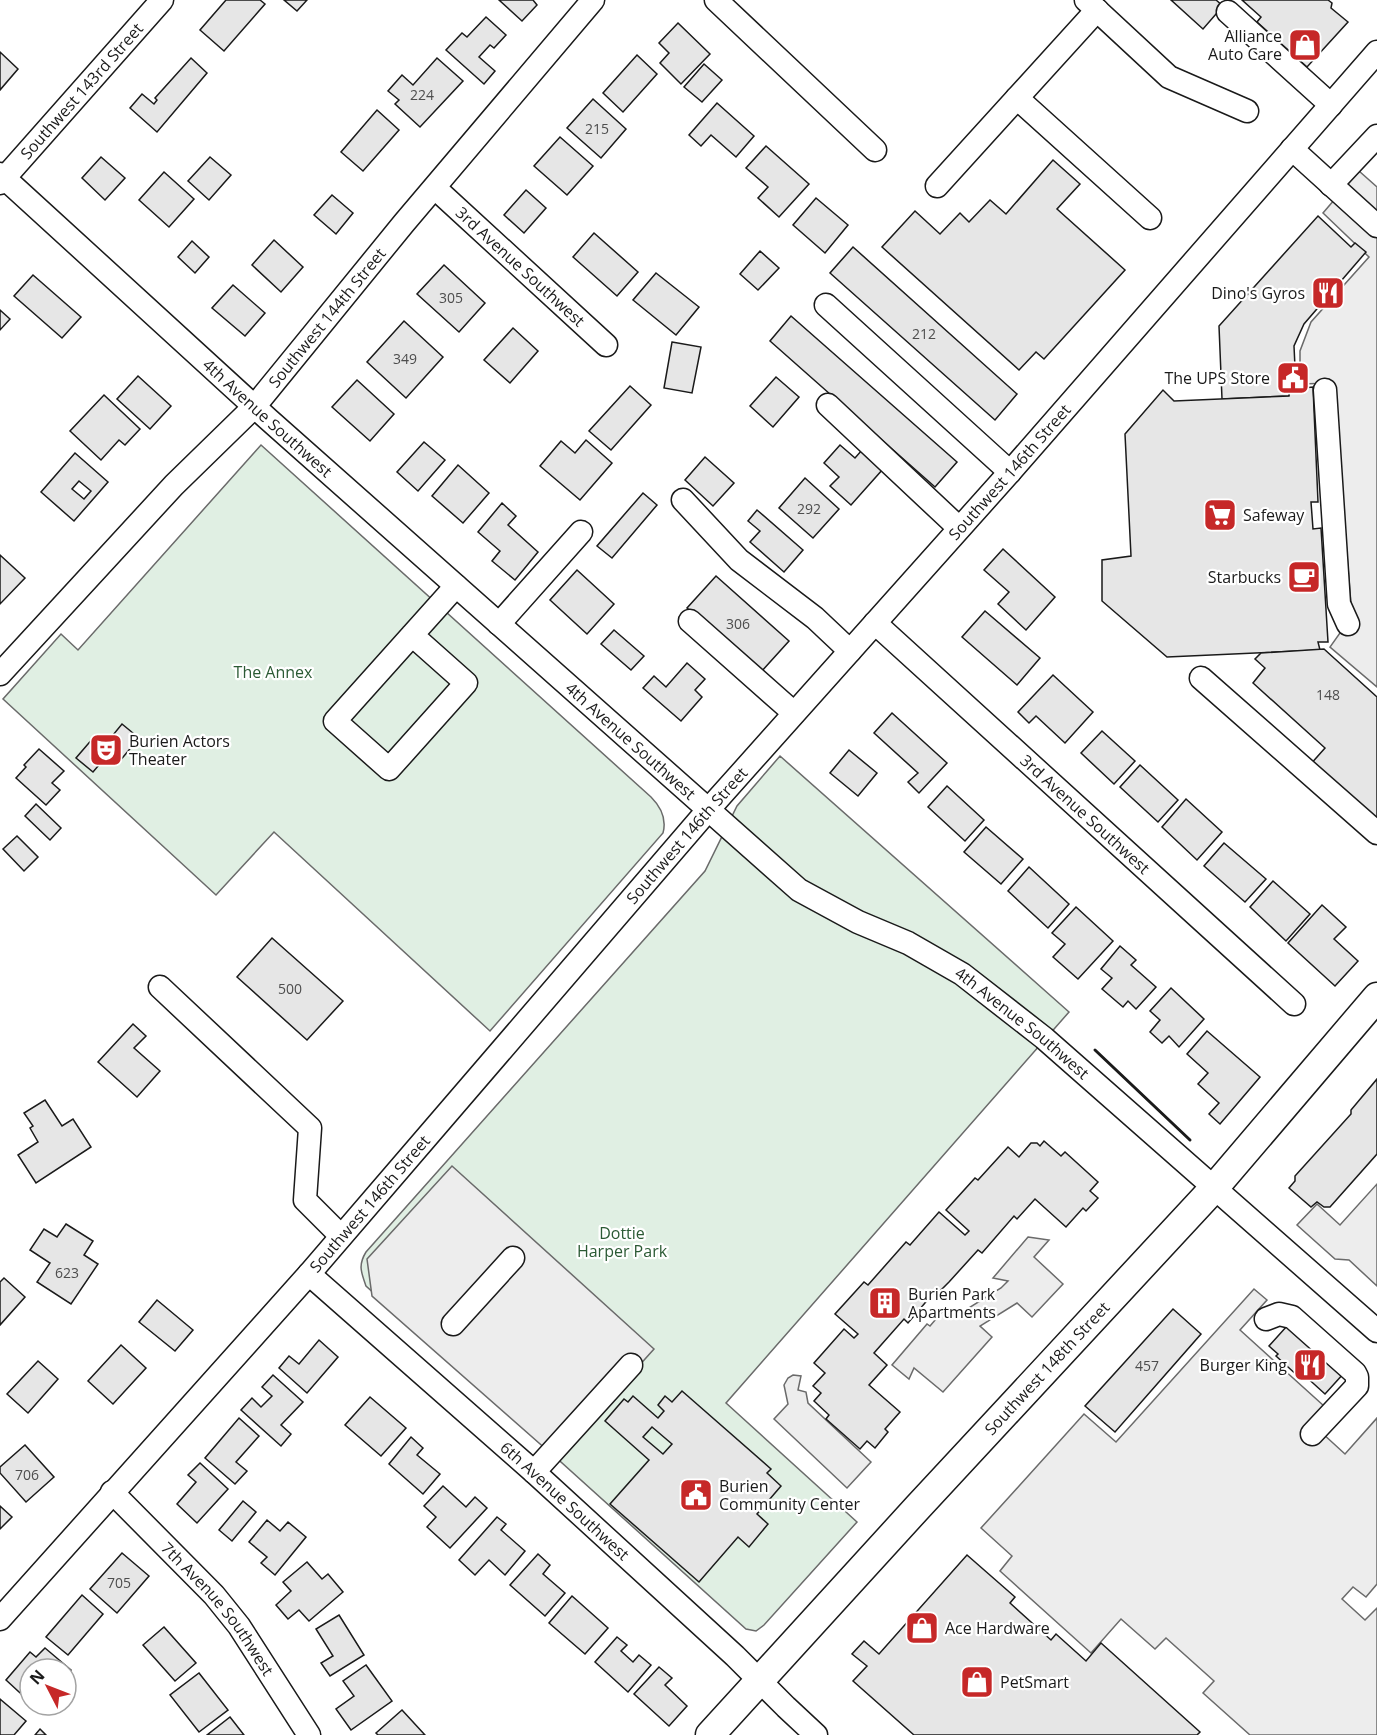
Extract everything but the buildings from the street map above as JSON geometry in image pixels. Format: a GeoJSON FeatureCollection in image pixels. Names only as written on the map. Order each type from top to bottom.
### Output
{"type":"FeatureCollection","features":[{"type":"Feature","properties":{"kind":"main road","name":"Southwest 148th Street"},"geometry":{"type":"LineString","coordinates":[[710,1735],[1215,1187],[1377,997]]}},
{"type":"Feature","properties":{"kind":"street","name":"Southwest 143rd Street"},"geometry":{"type":"LineString","coordinates":[[1,178],[162,0]]}},
{"type":"Feature","properties":{"kind":"street","name":"Southwest 144th Street"},"geometry":{"type":"LineString","coordinates":[[0,674],[174,485],[254,407],[404,223],[593,0]]}},
{"type":"Feature","properties":{"kind":"street"},"geometry":{"type":"LineString","coordinates":[[716,0],[875,150]]}},
{"type":"Feature","properties":{"kind":"street"},"geometry":{"type":"LineString","coordinates":[[937,186],[1017,98],[1091,5],[1169,77],[1247,111]]}},
{"type":"Feature","properties":{"kind":"street"},"geometry":{"type":"LineString","coordinates":[[1228,12],[1331,105]]}},
{"type":"Feature","properties":{"kind":"street","name":"Southwest 146th Street"},"geometry":{"type":"LineString","coordinates":[[0,1619],[309,1274],[708,810],[1010,472],[1377,52]]}},
{"type":"Feature","properties":{"kind":"street"},"geometry":{"type":"LineString","coordinates":[[1017,98],[1150,218]]}},
{"type":"Feature","properties":{"kind":"street"},"geometry":{"type":"LineString","coordinates":[[1331,185],[1374,146]]}},
{"type":"Feature","properties":{"kind":"street"},"geometry":{"type":"LineString","coordinates":[[1292,149],[1377,226]]}},
{"type":"Feature","properties":{"kind":"street","name":"4th Avenue Southwest"},"geometry":{"type":"LineString","coordinates":[[1,178],[254,407],[799,890],[858,922],[908,943],[962,974],[1044,1038],[1377,1331]]}},
{"type":"Feature","properties":{"kind":"street","name":"3rd Avenue Southwest"},"geometry":{"type":"LineString","coordinates":[[435,188],[606,345]]}},
{"type":"Feature","properties":{"kind":"street"},"geometry":{"type":"LineString","coordinates":[[826,305],[1010,472]]}},
{"type":"Feature","properties":{"kind":"street"},"geometry":{"type":"LineString","coordinates":[[1325,390],[1339,604],[1348,624]]}},
{"type":"Feature","properties":{"kind":"street"},"geometry":{"type":"LineString","coordinates":[[828,405],[959,528]]}},
{"type":"Feature","properties":{"kind":"street"},"geometry":{"type":"LineString","coordinates":[[683,500],[739,560],[815,618],[850,651]]}},
{"type":"Feature","properties":{"kind":"street"},"geometry":{"type":"LineString","coordinates":[[499,624],[581,532]]}},
{"type":"Feature","properties":{"kind":"street"},"geometry":{"type":"LineString","coordinates":[[412,635],[466,683],[389,770],[335,721],[412,635],[456,586]]}},
{"type":"Feature","properties":{"kind":"street"},"geometry":{"type":"LineString","coordinates":[[690,621],[794,713]]}},
{"type":"Feature","properties":{"kind":"street","name":"3rd Avenue Southwest"},"geometry":{"type":"LineString","coordinates":[[875,623],[1294,1004]]}},
{"type":"Feature","properties":{"kind":"street"},"geometry":{"type":"LineString","coordinates":[[1201,678],[1377,833]]}},
{"type":"Feature","properties":{"kind":"street"},"geometry":{"type":"LineString","coordinates":[[160,987],[310,1128],[305,1200],[341,1236]]}},
{"type":"Feature","properties":{"kind":"street"},"geometry":{"type":"LineString","coordinates":[[453,1324],[513,1258]]}},
{"type":"Feature","properties":{"kind":"street","name":"6th Avenue Southwest"},"geometry":{"type":"LineString","coordinates":[[309,1274],[534,1472],[735,1656],[816,1735]]}},
{"type":"Feature","properties":{"kind":"street"},"geometry":{"type":"LineString","coordinates":[[1266,1319],[1279,1314],[1292,1317],[1357,1377],[1357,1386],[1312,1434]]}},
{"type":"Feature","properties":{"kind":"street"},"geometry":{"type":"LineString","coordinates":[[534,1472],[631,1365]]}},
{"type":"Feature","properties":{"kind":"street","name":"7th Avenue Southwest"},"geometry":{"type":"LineString","coordinates":[[112,1492],[214,1595],[239,1626],[309,1735]]}},
{"type":"Feature","properties":{"kind":"green space","name":"The Annex"},"geometry":{"type":"Polygon","coordinates":[[[261,445],[651,797],[662,813],[663,833],[490,1031],[274,832],[216,895],[3,699],[61,634],[78,650],[261,445]]]}},
{"type":"Feature","properties":{"kind":"green space","name":"Dottie Harper Park"},"geometry":{"type":"Polygon","coordinates":[[[780,756],[1069,1012],[726,1403],[857,1522],[756,1631],[746,1629],[366,1286],[361,1265],[366,1252],[705,871],[737,806],[780,756]]]}},
{"type":"Feature","properties":{"kind":"shaded area"},"geometry":{"type":"Polygon","coordinates":[[[1359,171],[1377,187],[1377,687],[1330,647],[1352,616],[1333,383],[1300,384],[1300,351],[1311,322],[1369,257],[1323,213],[1359,171]]]}},
{"type":"Feature","properties":{"kind":"shaded area"},"geometry":{"type":"Polygon","coordinates":[[[452,1166],[654,1349],[556,1458],[372,1296],[367,1259],[452,1166]]]}},
{"type":"Feature","properties":{"kind":"shaded area"},"geometry":{"type":"Polygon","coordinates":[[[1377,1184],[1377,1286],[1349,1260],[1335,1259],[1297,1225],[1317,1204],[1340,1225],[1377,1184]]]}},
{"type":"Feature","properties":{"kind":"shaded area"},"geometry":{"type":"Polygon","coordinates":[[[1028,1237],[1049,1240],[1034,1257],[1063,1284],[1032,1317],[1017,1303],[980,1326],[992,1337],[943,1392],[914,1368],[909,1379],[892,1365],[927,1324],[930,1326],[942,1312],[956,1316],[1001,1288],[1008,1281],[993,1278],[1028,1237]]]}},
{"type":"Feature","properties":{"kind":"shaded area"},"geometry":{"type":"Polygon","coordinates":[[[1254,1289],[1267,1300],[1240,1330],[1324,1406],[1310,1422],[1345,1454],[1377,1418],[1377,1584],[1366,1597],[1353,1587],[1342,1599],[1365,1620],[1377,1608],[1377,1735],[1250,1735],[1203,1693],[1214,1681],[1166,1638],[1155,1649],[1121,1619],[1091,1653],[1000,1571],[1012,1556],[981,1528],[1084,1414],[1116,1442],[1254,1289]]]}},
{"type":"Feature","properties":{"kind":"shaded area"},"geometry":{"type":"Polygon","coordinates":[[[793,1375],[801,1376],[798,1390],[806,1392],[808,1403],[871,1462],[847,1488],[774,1419],[788,1404],[784,1385],[793,1375]]]}},
{"type":"Feature","properties":{"kind":"wall"},"geometry":{"type":"LineString","coordinates":[[1095,1050],[1190,1140]]}},
{"type":"Feature","properties":{"kind":"place","name":"Alliance Auto Care"},"geometry":{"type":"Point","coordinates":[1305,45]}},
{"type":"Feature","properties":{"kind":"place","name":"Dino's Gyros"},"geometry":{"type":"Point","coordinates":[1328,293]}},
{"type":"Feature","properties":{"kind":"place","name":"The UPS Store"},"geometry":{"type":"Point","coordinates":[1293,378]}},
{"type":"Feature","properties":{"kind":"place","name":"Safeway"},"geometry":{"type":"Point","coordinates":[1220,515]}},
{"type":"Feature","properties":{"kind":"place","name":"Starbucks"},"geometry":{"type":"Point","coordinates":[1304,577]}},
{"type":"Feature","properties":{"kind":"place","name":"Burien Actors Theater"},"geometry":{"type":"Point","coordinates":[106,750]}},
{"type":"Feature","properties":{"kind":"place","name":"Burien Park Apartments"},"geometry":{"type":"Point","coordinates":[885,1303]}},
{"type":"Feature","properties":{"kind":"place","name":"Burger King"},"geometry":{"type":"Point","coordinates":[1310,1365]}},
{"type":"Feature","properties":{"kind":"place","name":"Burien Community Center"},"geometry":{"type":"Point","coordinates":[696,1495]}},
{"type":"Feature","properties":{"kind":"place","name":"Ace Hardware"},"geometry":{"type":"Point","coordinates":[922,1628]}},
{"type":"Feature","properties":{"kind":"place","name":"PetSmart"},"geometry":{"type":"Point","coordinates":[977,1682]}}]}
